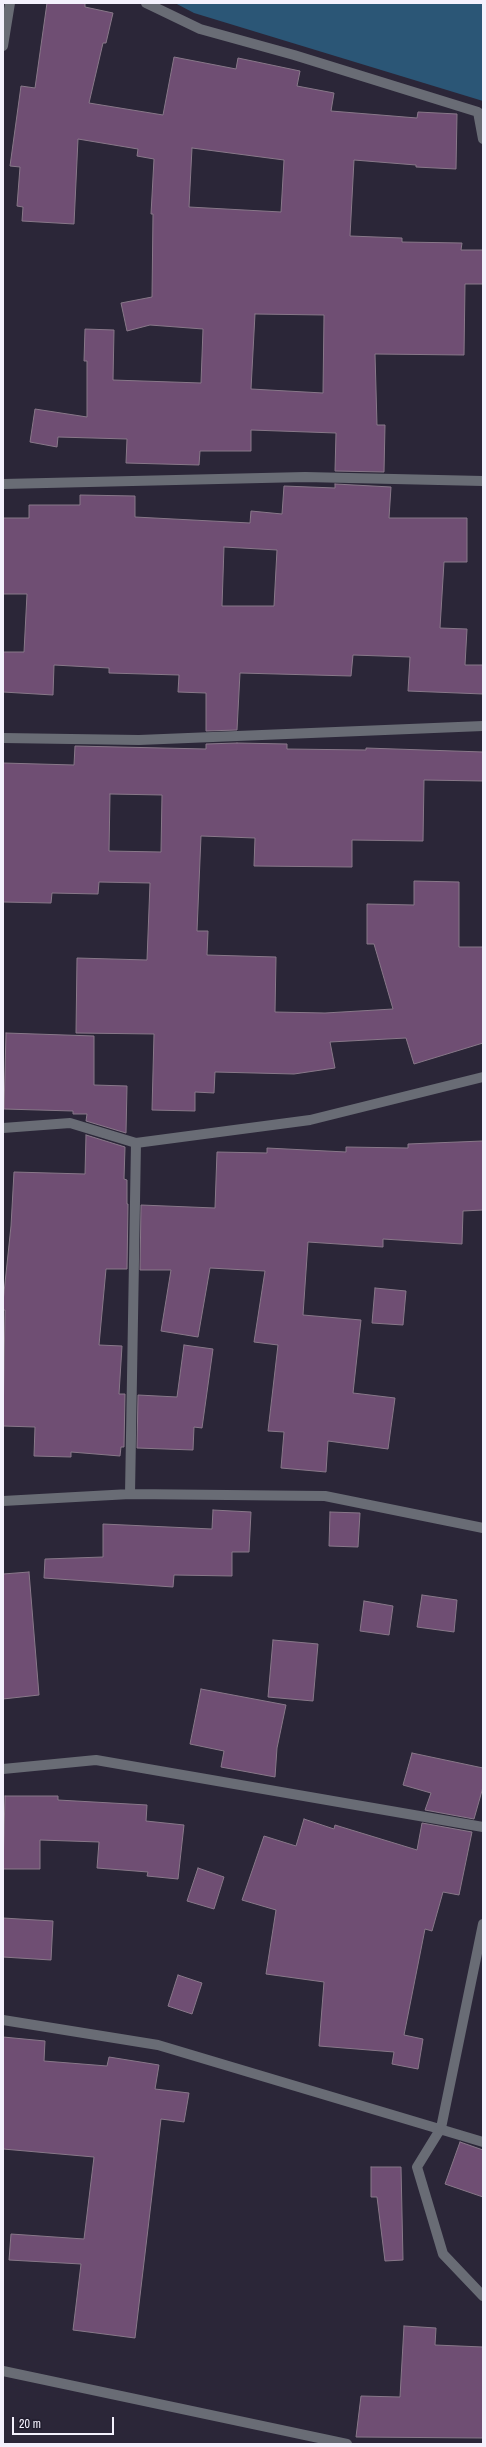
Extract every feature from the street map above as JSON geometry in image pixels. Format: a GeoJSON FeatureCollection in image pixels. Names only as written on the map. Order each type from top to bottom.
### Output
{"type":"FeatureCollection","features":[{"type":"Feature","properties":{"kind":"street"},"geometry":{"type":"LineString","coordinates":[[3,46],[10,3]]}},
{"type":"Feature","properties":{"kind":"street"},"geometry":{"type":"LineString","coordinates":[[146,3],[200,29],[294,55],[478,112],[483,139]]}},
{"type":"Feature","properties":{"kind":"street"},"geometry":{"type":"LineString","coordinates":[[3,484],[305,477],[483,481]]}},
{"type":"Feature","properties":{"kind":"street"},"geometry":{"type":"LineString","coordinates":[[3,738],[139,740],[483,726]]}},
{"type":"Feature","properties":{"kind":"street"},"geometry":{"type":"LineString","coordinates":[[3,1128],[70,1123],[136,1143],[310,1120],[483,1077]]}},
{"type":"Feature","properties":{"kind":"street"},"geometry":{"type":"LineString","coordinates":[[130,1494],[136,1143]]}},
{"type":"Feature","properties":{"kind":"street"},"geometry":{"type":"LineString","coordinates":[[3,1501],[130,1494],[325,1496],[483,1528]]}},
{"type":"Feature","properties":{"kind":"street"},"geometry":{"type":"LineString","coordinates":[[3,1770],[96,1760],[483,1827]]}},
{"type":"Feature","properties":{"kind":"street"},"geometry":{"type":"LineString","coordinates":[[483,1924],[441,2128],[416,2167],[443,2254],[483,2296]]}},
{"type":"Feature","properties":{"kind":"street"},"geometry":{"type":"LineString","coordinates":[[3,2020],[158,2045],[441,2128],[483,2142]]}},
{"type":"Feature","properties":{"kind":"street"},"geometry":{"type":"LineString","coordinates":[[3,2371],[347,2444]]}},
{"type":"Feature","properties":{"kind":"water"},"geometry":{"type":"Polygon","coordinates":[[[175,3],[483,3],[483,101],[194,13],[175,3]]]}},
{"type":"Feature","properties":{"kind":"building"},"geometry":{"type":"Polygon","coordinates":[[[47,3],[85,3],[85,7],[113,13],[106,43],[103,43],[89,103],[163,115],[174,57],[236,69],[238,58],[300,71],[297,86],[334,93],[331,111],[417,118],[418,112],[457,114],[456,169],[416,167],[416,165],[354,160],[350,236],[402,238],[402,242],[462,243],[461,250],[483,250],[483,284],[465,284],[464,355],[375,354],[377,425],[385,425],[384,472],[335,471],[336,433],[251,430],[251,451],[200,451],[199,465],[126,463],[127,439],[58,437],[57,447],[30,442],[35,409],[87,417],[87,361],[84,361],[85,329],[114,330],[113,380],[201,383],[203,329],[150,325],[127,331],[121,303],[152,297],[153,214],[151,214],[154,159],[137,156],[138,149],[78,139],[74,224],[22,221],[23,207],[17,206],[20,167],[10,166],[21,86],[35,88],[47,3]],[[192,148],[189,207],[281,212],[284,160],[192,148]],[[255,314],[251,389],[323,393],[324,315],[255,314]]]}},
{"type":"Feature","properties":{"kind":"building"},"geometry":{"type":"Polygon","coordinates":[[[335,484],[391,487],[389,518],[467,518],[467,562],[444,562],[440,628],[467,629],[465,665],[483,665],[483,694],[408,691],[410,657],[353,655],[351,676],[240,673],[237,730],[206,731],[206,693],[178,692],[179,675],[109,673],[109,668],[54,665],[53,695],[3,692],[3,652],[24,652],[27,594],[3,594],[3,518],[29,518],[29,505],[80,505],[80,495],[135,496],[135,517],[250,523],[251,511],[282,514],[284,486],[335,488],[335,484]],[[224,547],[222,606],[274,606],[277,550],[224,547]]]}},
{"type":"Feature","properties":{"kind":"building"},"geometry":{"type":"Polygon","coordinates":[[[206,744],[287,744],[287,749],[366,750],[366,748],[483,752],[483,781],[424,780],[423,841],[352,840],[352,867],[254,866],[255,838],[201,836],[197,931],[208,931],[207,955],[276,957],[275,1012],[325,1013],[393,1009],[374,944],[367,944],[367,904],[414,905],[414,881],[459,882],[459,947],[483,947],[483,1043],[414,1064],[406,1038],[330,1042],[335,1068],[294,1074],[215,1072],[214,1093],[195,1092],[195,1111],[152,1110],[154,1034],[76,1033],[77,958],[147,960],[150,883],[99,882],[98,894],[52,893],[51,903],[3,902],[3,763],[74,765],[75,746],[206,749],[206,744]],[[110,794],[109,851],[161,852],[162,795],[110,794]]]}},
{"type":"Feature","properties":{"kind":"building"},"geometry":{"type":"Polygon","coordinates":[[[6,1033],[94,1036],[94,1085],[127,1086],[126,1133],[86,1121],[87,1114],[73,1114],[73,1111],[4,1109],[6,1033]]]}},
{"type":"Feature","properties":{"kind":"building"},"geometry":{"type":"Polygon","coordinates":[[[86,1135],[125,1147],[124,1179],[127,1180],[128,1204],[127,1269],[106,1269],[99,1345],[122,1346],[119,1394],[125,1394],[124,1447],[121,1447],[120,1456],[71,1452],[71,1457],[34,1456],[35,1427],[3,1426],[5,1310],[3,1310],[3,1302],[11,1226],[14,1172],[85,1174],[86,1135]]]}},
{"type":"Feature","properties":{"kind":"building"},"geometry":{"type":"Polygon","coordinates":[[[483,1141],[483,1210],[463,1211],[462,1244],[383,1239],[383,1247],[308,1242],[303,1315],[361,1320],[353,1393],[395,1398],[388,1449],[328,1441],[326,1472],[281,1468],[284,1432],[268,1431],[278,1345],[254,1342],[265,1271],[210,1268],[198,1337],[161,1331],[171,1270],[140,1270],[141,1205],[215,1208],[217,1152],[267,1153],[267,1148],[346,1152],[346,1147],[408,1148],[408,1144],[483,1141]]]}},
{"type":"Feature","properties":{"kind":"building"},"geometry":{"type":"Polygon","coordinates":[[[375,1288],[406,1291],[403,1325],[372,1323],[375,1288]]]}},
{"type":"Feature","properties":{"kind":"building"},"geometry":{"type":"Polygon","coordinates":[[[184,1345],[213,1349],[202,1428],[194,1427],[193,1450],[137,1448],[138,1395],[177,1397],[184,1345]]]}},
{"type":"Feature","properties":{"kind":"building"},"geometry":{"type":"Polygon","coordinates":[[[213,1510],[251,1512],[249,1552],[232,1552],[232,1576],[174,1575],[173,1587],[44,1578],[45,1559],[103,1557],[103,1524],[212,1529],[213,1510]]]}},
{"type":"Feature","properties":{"kind":"building"},"geometry":{"type":"Polygon","coordinates":[[[330,1512],[360,1513],[358,1547],[329,1546],[330,1512]]]}},
{"type":"Feature","properties":{"kind":"building"},"geometry":{"type":"Polygon","coordinates":[[[29,1572],[39,1695],[3,1699],[3,1574],[29,1572]]]}},
{"type":"Feature","properties":{"kind":"building"},"geometry":{"type":"Polygon","coordinates":[[[422,1595],[457,1600],[454,1632],[417,1627],[422,1595]]]}},
{"type":"Feature","properties":{"kind":"building"},"geometry":{"type":"Polygon","coordinates":[[[364,1601],[393,1606],[389,1635],[360,1631],[364,1601]]]}},
{"type":"Feature","properties":{"kind":"building"},"geometry":{"type":"Polygon","coordinates":[[[273,1640],[318,1644],[313,1701],[268,1697],[273,1640]]]}},
{"type":"Feature","properties":{"kind":"building"},"geometry":{"type":"Polygon","coordinates":[[[201,1689],[286,1705],[277,1748],[275,1777],[221,1767],[224,1751],[190,1744],[201,1689]]]}},
{"type":"Feature","properties":{"kind":"building"},"geometry":{"type":"Polygon","coordinates":[[[412,1753],[483,1768],[483,1787],[474,1819],[425,1810],[431,1793],[403,1785],[412,1753]]]}},
{"type":"Feature","properties":{"kind":"building"},"geometry":{"type":"Polygon","coordinates":[[[5,1796],[58,1796],[58,1800],[147,1805],[146,1821],[184,1825],[178,1879],[147,1876],[148,1872],[97,1868],[99,1842],[40,1840],[40,1869],[3,1869],[5,1796]]]}},
{"type":"Feature","properties":{"kind":"building"},"geometry":{"type":"Polygon","coordinates":[[[304,1819],[334,1829],[335,1825],[417,1850],[422,1823],[472,1832],[459,1895],[443,1892],[432,1931],[425,1929],[404,2035],[423,2039],[418,2069],[392,2064],[394,2052],[319,2046],[324,1982],[266,1974],[276,1910],[242,1900],[264,1836],[296,1846],[304,1819]]]}},
{"type":"Feature","properties":{"kind":"building"},"geometry":{"type":"Polygon","coordinates":[[[198,1868],[224,1877],[214,1909],[187,1901],[198,1868]]]}},
{"type":"Feature","properties":{"kind":"building"},"geometry":{"type":"Polygon","coordinates":[[[3,1918],[53,1921],[51,1960],[3,1957],[3,1918]]]}},
{"type":"Feature","properties":{"kind":"building"},"geometry":{"type":"Polygon","coordinates":[[[178,1975],[202,1983],[192,2014],[168,2006],[178,1975]]]}},
{"type":"Feature","properties":{"kind":"building"},"geometry":{"type":"Polygon","coordinates":[[[3,2037],[45,2041],[44,2061],[107,2066],[109,2057],[159,2065],[155,2089],[189,2093],[184,2122],[161,2119],[135,2338],[73,2330],[81,2264],[9,2260],[11,2234],[84,2239],[94,2157],[3,2149],[3,2037]]]}},
{"type":"Feature","properties":{"kind":"building"},"geometry":{"type":"Polygon","coordinates":[[[460,2142],[483,2150],[483,2197],[445,2184],[460,2142]]]}},
{"type":"Feature","properties":{"kind":"building"},"geometry":{"type":"Polygon","coordinates":[[[371,2167],[401,2167],[403,2260],[385,2261],[377,2197],[371,2197],[371,2167]]]}},
{"type":"Feature","properties":{"kind":"building"},"geometry":{"type":"Polygon","coordinates":[[[404,2326],[436,2328],[435,2345],[483,2347],[483,2438],[356,2437],[361,2396],[400,2397],[404,2326]]]}}]}
